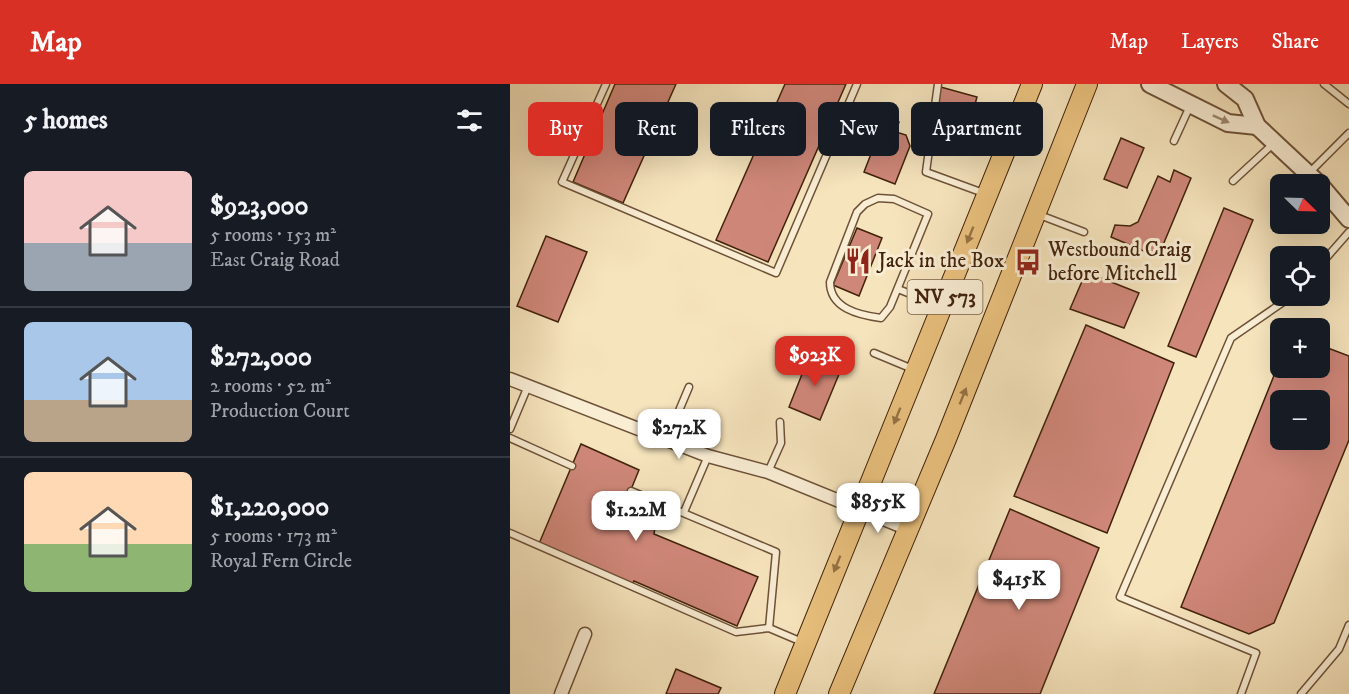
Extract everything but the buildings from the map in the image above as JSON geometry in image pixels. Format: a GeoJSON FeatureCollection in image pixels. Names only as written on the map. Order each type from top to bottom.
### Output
{"type":"FeatureCollection","features":[{"type":"Feature","properties":{"kind":"main road","name":"NV 573"},"geometry":{"type":"LineString","coordinates":[[784,694],[1032,84]]}},
{"type":"Feature","properties":{"kind":"main road","name":"NV 573"},"geometry":{"type":"LineString","coordinates":[[839,694],[1087,84]]}},
{"type":"Feature","properties":{"kind":"street"},"geometry":{"type":"LineString","coordinates":[[1150,84],[1228,123],[1257,126]]}},
{"type":"Feature","properties":{"kind":"street"},"geometry":{"type":"LineString","coordinates":[[1226,84],[1245,99],[1257,126],[1309,174]]}},
{"type":"Feature","properties":{"kind":"street"},"geometry":{"type":"LineString","coordinates":[[1330,197],[1349,219]]}},
{"type":"Feature","properties":{"kind":"street"},"geometry":{"type":"LineString","coordinates":[[510,379],[708,456],[768,472],[908,529]]}},
{"type":"Feature","properties":{"kind":"street"},"geometry":{"type":"LineString","coordinates":[[561,694],[585,634]]}},
{"type":"Feature","properties":{"kind":"lane"},"geometry":{"type":"LineString","coordinates":[[606,84],[562,182],[776,273],[857,84]]}},
{"type":"Feature","properties":{"kind":"lane"},"geometry":{"type":"LineString","coordinates":[[938,84],[926,172],[987,194]]}},
{"type":"Feature","properties":{"kind":"lane"},"geometry":{"type":"LineString","coordinates":[[1324,84],[1349,104]]}},
{"type":"Feature","properties":{"kind":"lane"},"geometry":{"type":"LineString","coordinates":[[1174,141],[1191,105]]}},
{"type":"Feature","properties":{"kind":"lane"},"geometry":{"type":"LineString","coordinates":[[1321,174],[1349,133]]}},
{"type":"Feature","properties":{"kind":"lane"},"geometry":{"type":"LineString","coordinates":[[1233,181],[1275,141]]}},
{"type":"Feature","properties":{"kind":"lane"},"geometry":{"type":"LineString","coordinates":[[878,198],[894,200],[928,214],[898,289],[890,308],[881,318],[845,308],[835,302],[830,292],[830,282],[857,212],[865,204],[878,198]]}},
{"type":"Feature","properties":{"kind":"lane"},"geometry":{"type":"LineString","coordinates":[[1036,214],[1084,232]]}},
{"type":"Feature","properties":{"kind":"lane"},"geometry":{"type":"LineString","coordinates":[[1330,254],[1349,232]]}},
{"type":"Feature","properties":{"kind":"lane"},"geometry":{"type":"LineString","coordinates":[[898,289],[941,307]]}},
{"type":"Feature","properties":{"kind":"lane"},"geometry":{"type":"LineString","coordinates":[[1241,694],[1256,653],[1120,597],[1232,338],[1278,306]]}},
{"type":"Feature","properties":{"kind":"lane"},"geometry":{"type":"LineString","coordinates":[[874,353],[915,370]]}},
{"type":"Feature","properties":{"kind":"lane"},"geometry":{"type":"LineString","coordinates":[[510,429],[529,386]]}},
{"type":"Feature","properties":{"kind":"lane"},"geometry":{"type":"LineString","coordinates":[[667,439],[689,387]]}},
{"type":"Feature","properties":{"kind":"lane"},"geometry":{"type":"LineString","coordinates":[[768,472],[781,443],[780,422]]}},
{"type":"Feature","properties":{"kind":"lane"},"geometry":{"type":"LineString","coordinates":[[510,438],[572,466]]}},
{"type":"Feature","properties":{"kind":"lane"},"geometry":{"type":"LineString","coordinates":[[684,512],[708,456]]}},
{"type":"Feature","properties":{"kind":"lane"},"geometry":{"type":"LineString","coordinates":[[631,491],[776,552],[769,628]]}},
{"type":"Feature","properties":{"kind":"lane"},"geometry":{"type":"LineString","coordinates":[[510,533],[736,632],[769,628],[805,643]]}},
{"type":"Feature","properties":{"kind":"lane"},"geometry":{"type":"LineString","coordinates":[[1301,694],[1339,649],[1349,625]]}},
{"type":"Feature","properties":{"kind":"place","name":"Jack in the Box"},"geometry":{"type":"Point","coordinates":[858,261]}},
{"type":"Feature","properties":{"kind":"place","name":"Westbound Craig before Mitchell"},"geometry":{"type":"Point","coordinates":[1028,262]}}]}
